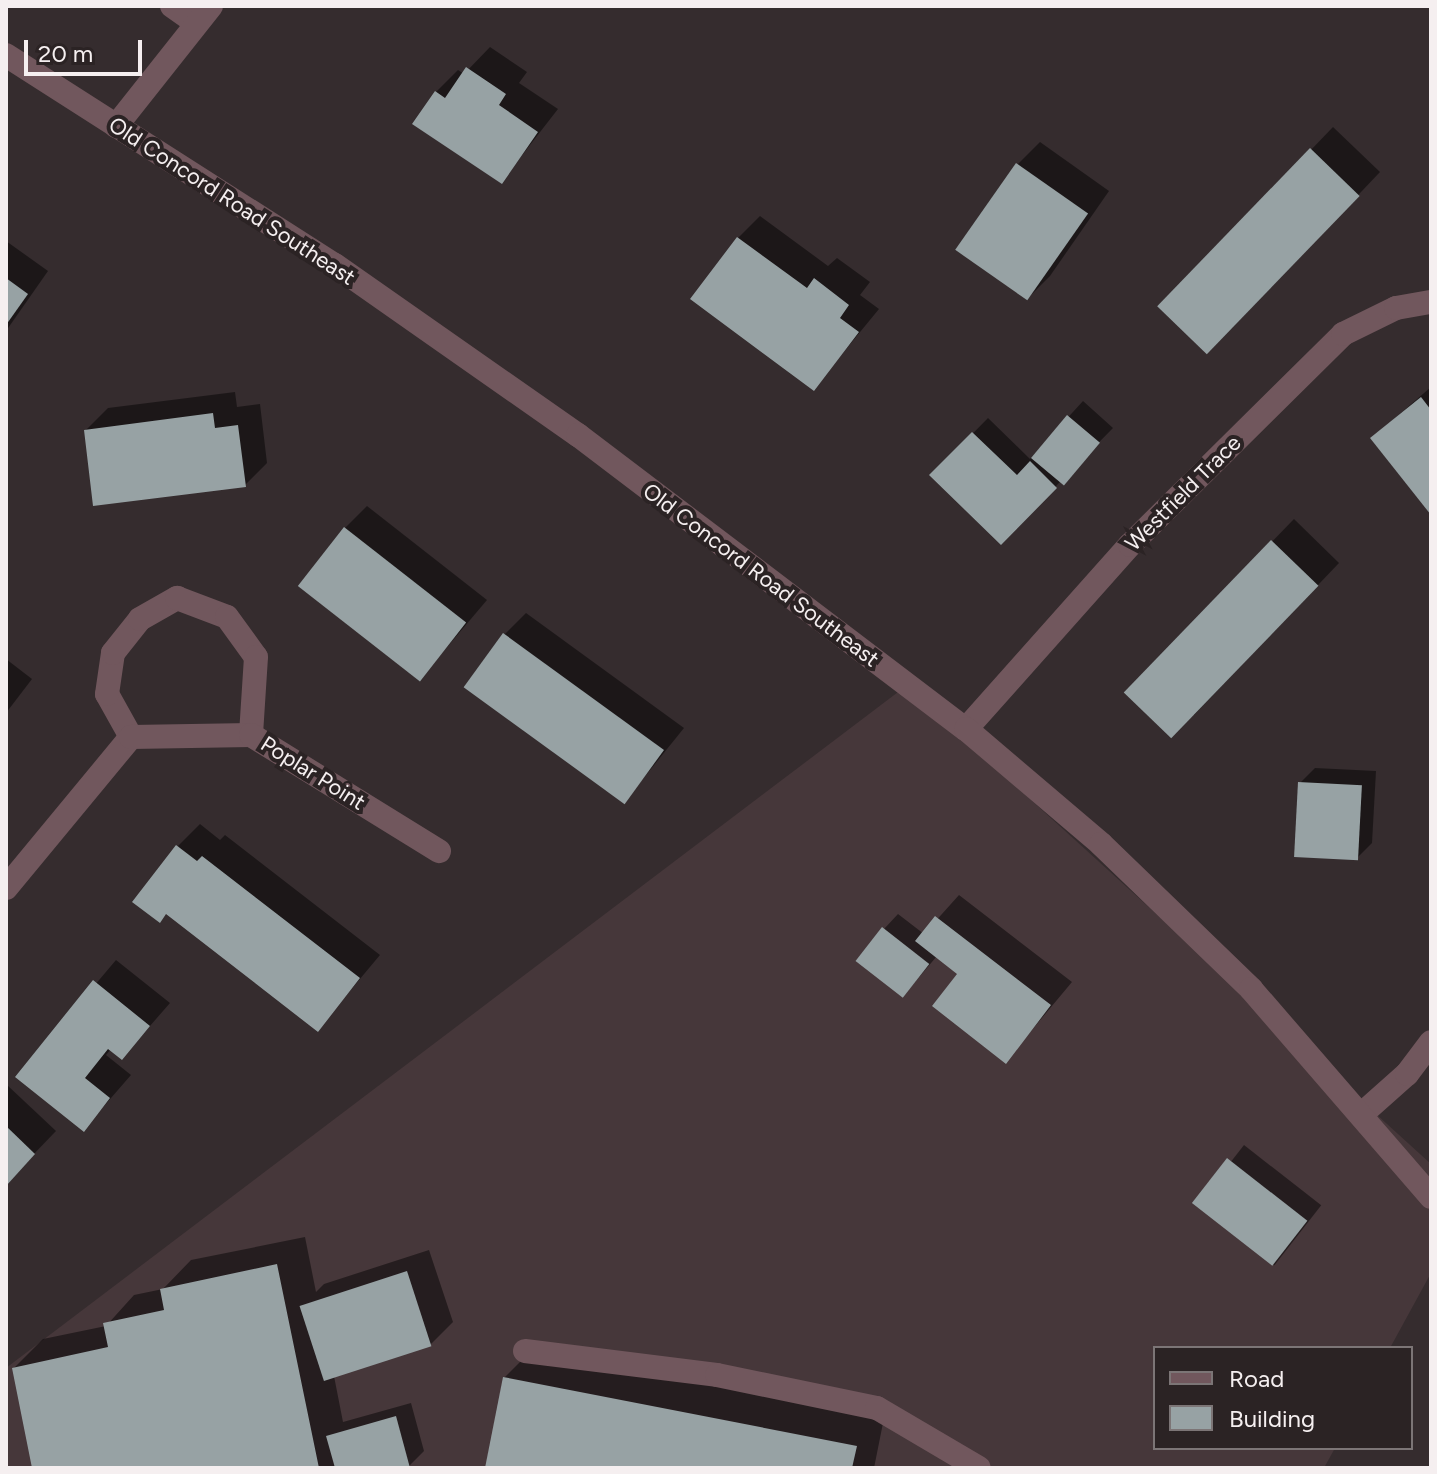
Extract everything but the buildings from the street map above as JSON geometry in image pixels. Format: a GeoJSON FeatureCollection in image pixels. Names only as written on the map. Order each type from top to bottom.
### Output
{"type":"FeatureCollection","features":[{"type":"Feature","properties":{"kind":"street"},"geometry":{"type":"LineString","coordinates":[[116,126],[203,14],[172,6]]}},
{"type":"Feature","properties":{"kind":"street","name":"Old Concord Road Southeast"},"geometry":{"type":"LineString","coordinates":[[6,55],[335,265],[578,435],[966,729],[1144,886],[1251,989],[1363,1113],[1431,1197]]}},
{"type":"Feature","properties":{"kind":"street","name":"Westfield Trace"},"geometry":{"type":"LineString","coordinates":[[966,729],[1130,545],[1343,334],[1396,308],[1431,302]]}},
{"type":"Feature","properties":{"kind":"street"},"geometry":{"type":"LineString","coordinates":[[6,888],[131,737],[107,694],[113,653],[140,619],[177,598],[227,617],[256,657],[251,735]]}},
{"type":"Feature","properties":{"kind":"street","name":"Poplar Point"},"geometry":{"type":"LineString","coordinates":[[131,737],[251,735],[439,851]]}},
{"type":"Feature","properties":{"kind":"street"},"geometry":{"type":"LineString","coordinates":[[1363,1113],[1407,1074],[1431,1042]]}},
{"type":"Feature","properties":{"kind":"street"},"geometry":{"type":"LineString","coordinates":[[525,1351],[717,1375],[877,1408],[979,1468]]}},
{"type":"Feature","properties":{"kind":"shaded area"},"geometry":{"type":"Polygon","coordinates":[[[906,686],[1431,1164],[1431,1273],[1391,1346],[1153,1346],[1153,1450],[1334,1450],[1324,1468],[6,1468],[6,1368],[906,686]]]}}]}
